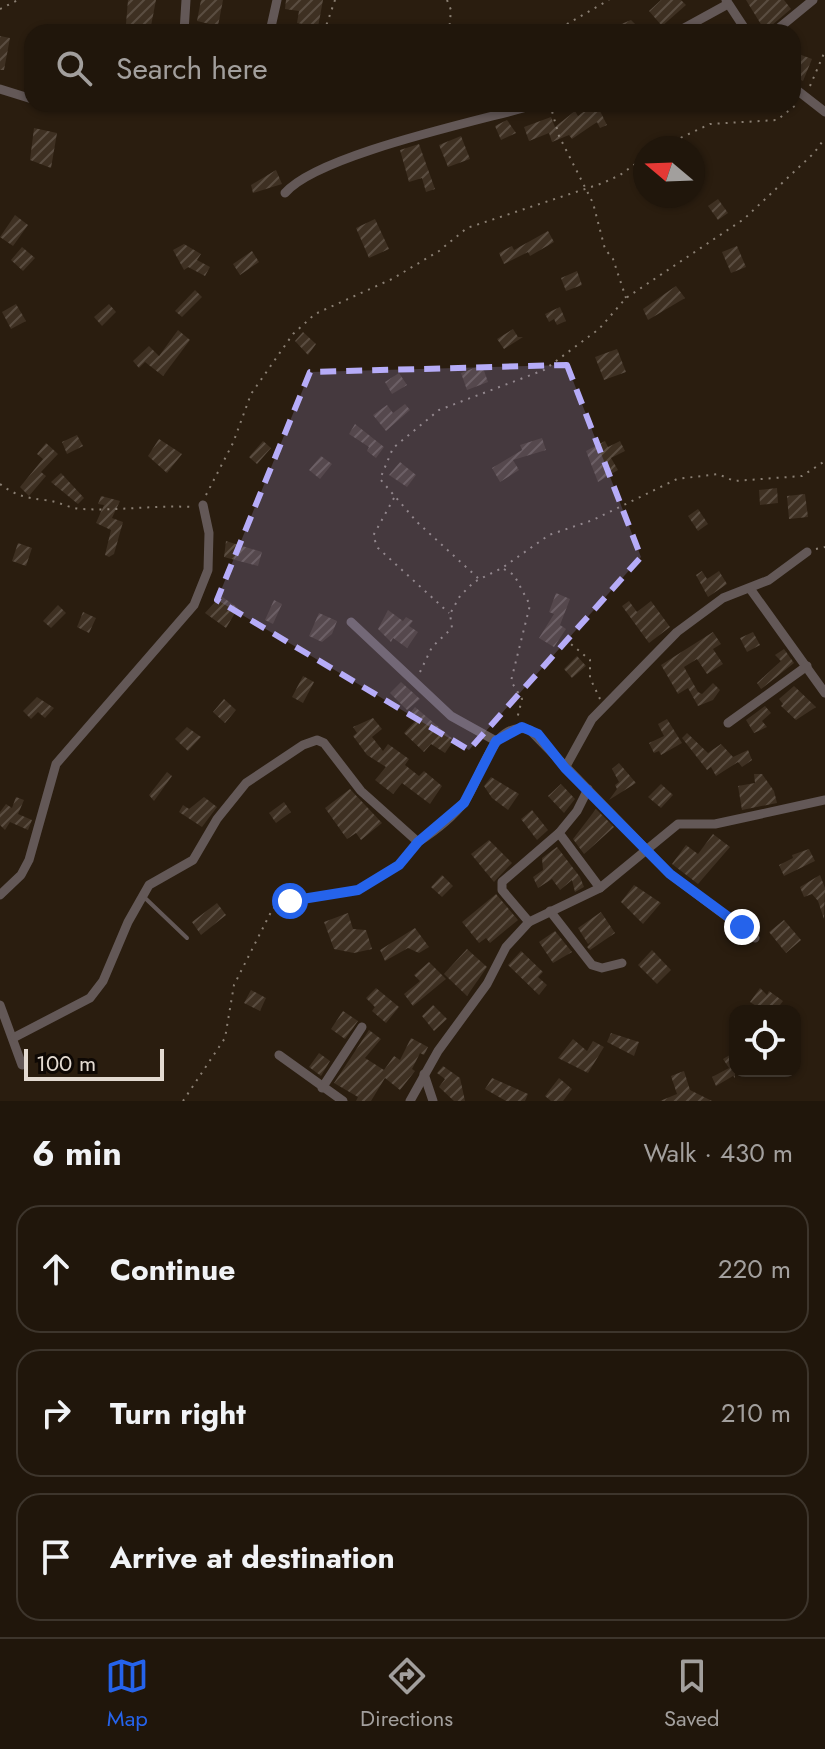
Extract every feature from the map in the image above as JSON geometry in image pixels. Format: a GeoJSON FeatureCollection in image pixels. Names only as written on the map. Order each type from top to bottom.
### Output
{"type":"FeatureCollection","features":[{"type":"Feature","properties":{"kind":"street"},"geometry":{"type":"LineString","coordinates":[[184,24],[186,0]]}},
{"type":"Feature","properties":{"kind":"street"},"geometry":{"type":"LineString","coordinates":[[270,24],[277,0]]}},
{"type":"Feature","properties":{"kind":"street"},"geometry":{"type":"LineString","coordinates":[[784,24],[813,0]]}},
{"type":"Feature","properties":{"kind":"street"},"geometry":{"type":"LineString","coordinates":[[690,24],[727,2],[742,24]]}},
{"type":"Feature","properties":{"kind":"street"},"geometry":{"type":"LineString","coordinates":[[0,89],[24,96]]}},
{"type":"Feature","properties":{"kind":"street"},"geometry":{"type":"LineString","coordinates":[[801,94],[825,112]]}},
{"type":"Feature","properties":{"kind":"street"},"geometry":{"type":"LineString","coordinates":[[285,193],[295,183],[358,156],[510,112]]}},
{"type":"Feature","properties":{"kind":"street"},"geometry":{"type":"LineString","coordinates":[[0,895],[21,875],[29,860],[56,764],[194,605],[208,570],[209,533],[203,505]]}},
{"type":"Feature","properties":{"kind":"street"},"geometry":{"type":"LineString","coordinates":[[565,768],[582,732],[603,706],[677,632],[705,609],[723,598],[751,590],[807,552]]}},
{"type":"Feature","properties":{"kind":"street"},"geometry":{"type":"LineString","coordinates":[[751,590],[825,693]]}},
{"type":"Feature","properties":{"kind":"street"},"geometry":{"type":"LineString","coordinates":[[351,622],[451,716],[496,741]]}},
{"type":"Feature","properties":{"kind":"street"},"geometry":{"type":"LineString","coordinates":[[728,723],[807,666]]}},
{"type":"Feature","properties":{"kind":"street"},"geometry":{"type":"LineString","coordinates":[[15,1037],[94,994],[143,895],[155,881],[177,872],[193,860],[217,819],[246,783],[312,740],[324,743],[361,791],[418,842],[464,803],[496,741],[516,728],[538,734],[565,768],[670,874],[755,938]]}},
{"type":"Feature","properties":{"kind":"street"},"geometry":{"type":"LineString","coordinates":[[529,922],[502,890],[502,882],[559,833],[588,789]]}},
{"type":"Feature","properties":{"kind":"street"},"geometry":{"type":"LineString","coordinates":[[410,1101],[424,1074],[487,984],[506,947],[529,922],[600,888],[678,824],[715,824],[825,800]]}},
{"type":"Feature","properties":{"kind":"street"},"geometry":{"type":"LineString","coordinates":[[559,833],[600,888]]}},
{"type":"Feature","properties":{"kind":"street"},"geometry":{"type":"LineString","coordinates":[[550,911],[592,965],[602,968],[622,963]]}},
{"type":"Feature","properties":{"kind":"street"},"geometry":{"type":"LineString","coordinates":[[0,1005],[15,1037],[22,1065]]}},
{"type":"Feature","properties":{"kind":"street"},"geometry":{"type":"LineString","coordinates":[[322,1088],[362,1027]]}},
{"type":"Feature","properties":{"kind":"street"},"geometry":{"type":"LineString","coordinates":[[279,1055],[343,1101]]}},
{"type":"Feature","properties":{"kind":"street"},"geometry":{"type":"LineString","coordinates":[[424,1074],[433,1101]]}},
{"type":"Feature","properties":{"kind":"lane"},"geometry":{"type":"LineString","coordinates":[[143,895],[187,938]]}},
{"type":"Feature","properties":{"kind":"path"},"geometry":{"type":"LineString","coordinates":[[0,9],[18,0]]}},
{"type":"Feature","properties":{"kind":"path"},"geometry":{"type":"LineString","coordinates":[[327,24],[335,0]]}},
{"type":"Feature","properties":{"kind":"path"},"geometry":{"type":"LineString","coordinates":[[447,0],[451,10],[450,24]]}},
{"type":"Feature","properties":{"kind":"path"},"geometry":{"type":"LineString","coordinates":[[567,24],[609,0]]}},
{"type":"Feature","properties":{"kind":"path"},"geometry":{"type":"LineString","coordinates":[[801,100],[825,51]]}},
{"type":"Feature","properties":{"kind":"path"},"geometry":{"type":"LineString","coordinates":[[552,112],[559,136],[593,203],[605,249],[613,259],[626,298]]}},
{"type":"Feature","properties":{"kind":"path"},"geometry":{"type":"LineString","coordinates":[[684,136],[710,124],[777,120],[787,112]]}},
{"type":"Feature","properties":{"kind":"path"},"geometry":{"type":"LineString","coordinates":[[478,578],[394,497],[380,479],[393,448],[439,410],[544,370],[599,329],[626,298],[744,219],[814,153],[825,138]]}},
{"type":"Feature","properties":{"kind":"path"},"geometry":{"type":"LineString","coordinates":[[0,484],[33,501],[45,500],[77,509],[132,510],[155,505],[203,505],[210,482],[233,443],[251,394],[293,334],[315,314],[392,279],[439,251],[467,228],[620,175],[633,166]]}},
{"type":"Feature","properties":{"kind":"path"},"geometry":{"type":"LineString","coordinates":[[419,686],[420,667],[432,647],[452,628],[450,614],[460,596],[478,578],[502,568],[549,535],[593,520],[677,479],[718,474],[734,481],[802,476],[825,461]]}},
{"type":"Feature","properties":{"kind":"path"},"geometry":{"type":"LineString","coordinates":[[394,497],[373,536],[378,548],[450,614]]}},
{"type":"Feature","properties":{"kind":"path"},"geometry":{"type":"LineString","coordinates":[[502,568],[514,575],[530,605],[511,681],[522,699],[516,728]]}},
{"type":"Feature","properties":{"kind":"path"},"geometry":{"type":"LineString","coordinates":[[565,639],[590,660],[590,678],[603,706]]}},
{"type":"Feature","properties":{"kind":"path"},"geometry":{"type":"LineString","coordinates":[[183,1101],[225,1038],[234,985],[273,908],[290,901],[358,890],[399,865],[418,842]]}},
{"type":"Feature","properties":{"kind":"highlighted area"},"geometry":{"type":"Polygon","coordinates":[[[567,365],[641,557],[469,750],[217,600],[310,372],[567,365]]]}},
{"type":"Feature","properties":{"kind":"building"},"geometry":{"type":"Polygon","coordinates":[[[128,0],[156,0],[151,24],[126,24],[128,0]]]}},
{"type":"Feature","properties":{"kind":"building"},"geometry":{"type":"Polygon","coordinates":[[[201,0],[223,0],[218,24],[197,21],[201,0]]]}},
{"type":"Feature","properties":{"kind":"building"},"geometry":{"type":"Polygon","coordinates":[[[286,0],[323,0],[319,24],[297,23],[299,11],[285,9],[286,0]]]}},
{"type":"Feature","properties":{"kind":"building"},"geometry":{"type":"Polygon","coordinates":[[[661,0],[681,0],[686,5],[664,24],[660,24],[649,11],[661,0]]]}},
{"type":"Feature","properties":{"kind":"building"},"geometry":{"type":"Polygon","coordinates":[[[746,0],[784,0],[791,9],[773,24],[761,24],[746,0]]]}},
{"type":"Feature","properties":{"kind":"building"},"geometry":{"type":"Polygon","coordinates":[[[0,36],[10,38],[4,70],[0,70],[0,36]]]}},
{"type":"Feature","properties":{"kind":"building"},"geometry":{"type":"Polygon","coordinates":[[[801,55],[812,59],[801,80],[801,55]]]}},
{"type":"Feature","properties":{"kind":"building"},"geometry":{"type":"Polygon","coordinates":[[[574,112],[578,116],[583,112],[600,112],[607,125],[600,128],[597,122],[572,139],[569,135],[552,142],[549,133],[529,141],[524,127],[551,117],[555,127],[574,112]]]}},
{"type":"Feature","properties":{"kind":"building"},"geometry":{"type":"Polygon","coordinates":[[[507,120],[516,133],[501,140],[495,126],[507,120]]]}},
{"type":"Feature","properties":{"kind":"building"},"geometry":{"type":"Polygon","coordinates":[[[34,128],[57,133],[51,168],[30,160],[34,128]]]}},
{"type":"Feature","properties":{"kind":"building"},"geometry":{"type":"Polygon","coordinates":[[[461,136],[470,159],[448,167],[439,145],[461,136]]]}},
{"type":"Feature","properties":{"kind":"building"},"geometry":{"type":"Polygon","coordinates":[[[419,144],[435,189],[426,192],[422,178],[409,182],[400,150],[419,144]]]}},
{"type":"Feature","properties":{"kind":"building"},"geometry":{"type":"Polygon","coordinates":[[[276,170],[282,184],[253,193],[251,185],[276,170]]]}},
{"type":"Feature","properties":{"kind":"building"},"geometry":{"type":"Polygon","coordinates":[[[718,199],[728,213],[718,220],[708,206],[718,199]]]}},
{"type":"Feature","properties":{"kind":"building"},"geometry":{"type":"Polygon","coordinates":[[[15,215],[28,225],[13,246],[0,237],[15,215]]]}},
{"type":"Feature","properties":{"kind":"building"},"geometry":{"type":"Polygon","coordinates":[[[375,219],[389,249],[369,258],[356,228],[375,219]]]}},
{"type":"Feature","properties":{"kind":"building"},"geometry":{"type":"Polygon","coordinates":[[[548,231],[554,242],[530,256],[528,252],[504,264],[499,253],[512,246],[514,250],[548,231]]]}},
{"type":"Feature","properties":{"kind":"building"},"geometry":{"type":"Polygon","coordinates":[[[184,244],[201,254],[197,260],[210,267],[205,276],[188,267],[184,270],[173,250],[184,244]]]}},
{"type":"Feature","properties":{"kind":"building"},"geometry":{"type":"Polygon","coordinates":[[[737,246],[746,267],[731,273],[722,252],[737,246]]]}},
{"type":"Feature","properties":{"kind":"building"},"geometry":{"type":"Polygon","coordinates":[[[22,247],[35,258],[23,271],[11,260],[22,247]]]}},
{"type":"Feature","properties":{"kind":"building"},"geometry":{"type":"Polygon","coordinates":[[[252,251],[259,262],[240,275],[233,264],[252,251]]]}},
{"type":"Feature","properties":{"kind":"building"},"geometry":{"type":"Polygon","coordinates":[[[577,271],[582,285],[566,291],[561,278],[577,271]]]}},
{"type":"Feature","properties":{"kind":"building"},"geometry":{"type":"Polygon","coordinates":[[[676,286],[685,298],[648,320],[643,309],[676,286]]]}},
{"type":"Feature","properties":{"kind":"building"},"geometry":{"type":"Polygon","coordinates":[[[195,290],[202,297],[182,317],[175,311],[195,290]]]}},
{"type":"Feature","properties":{"kind":"building"},"geometry":{"type":"Polygon","coordinates":[[[16,304],[26,321],[11,329],[2,312],[16,304]]]}},
{"type":"Feature","properties":{"kind":"building"},"geometry":{"type":"Polygon","coordinates":[[[109,304],[116,312],[102,326],[94,317],[109,304]]]}},
{"type":"Feature","properties":{"kind":"building"},"geometry":{"type":"Polygon","coordinates":[[[560,307],[566,321],[557,325],[554,319],[549,322],[545,314],[560,307]]]}},
{"type":"Feature","properties":{"kind":"building"},"geometry":{"type":"Polygon","coordinates":[[[513,329],[518,337],[523,337],[504,349],[497,339],[513,329]]]}},
{"type":"Feature","properties":{"kind":"building"},"geometry":{"type":"Polygon","coordinates":[[[178,330],[190,340],[163,376],[145,362],[139,368],[133,361],[149,346],[159,356],[178,330]]]}},
{"type":"Feature","properties":{"kind":"building"},"geometry":{"type":"Polygon","coordinates":[[[303,332],[316,344],[308,355],[295,341],[303,332]]]}},
{"type":"Feature","properties":{"kind":"building"},"geometry":{"type":"Polygon","coordinates":[[[617,349],[626,372],[604,380],[595,357],[617,349]]]}},
{"type":"Feature","properties":{"kind":"building"},"geometry":{"type":"Polygon","coordinates":[[[482,365],[488,382],[467,390],[461,373],[482,365]]]}},
{"type":"Feature","properties":{"kind":"building"},"geometry":{"type":"Polygon","coordinates":[[[399,373],[407,385],[392,394],[385,382],[399,373]]]}},
{"type":"Feature","properties":{"kind":"building"},"geometry":{"type":"Polygon","coordinates":[[[405,404],[410,410],[386,431],[373,415],[387,405],[393,413],[405,404]]]}},
{"type":"Feature","properties":{"kind":"building"},"geometry":{"type":"Polygon","coordinates":[[[355,424],[384,447],[376,458],[367,451],[369,447],[349,434],[355,424]]]}},
{"type":"Feature","properties":{"kind":"building"},"geometry":{"type":"Polygon","coordinates":[[[77,435],[83,446],[67,454],[62,442],[77,435]]]}},
{"type":"Feature","properties":{"kind":"building"},"geometry":{"type":"Polygon","coordinates":[[[542,438],[546,450],[513,460],[519,470],[500,482],[492,468],[522,450],[520,445],[542,438]]]}},
{"type":"Feature","properties":{"kind":"building"},"geometry":{"type":"Polygon","coordinates":[[[159,439],[182,454],[167,473],[148,456],[159,439]]]}},
{"type":"Feature","properties":{"kind":"building"},"geometry":{"type":"Polygon","coordinates":[[[263,441],[271,448],[257,464],[249,457],[263,441]]]}},
{"type":"Feature","properties":{"kind":"building"},"geometry":{"type":"Polygon","coordinates":[[[605,441],[608,447],[620,441],[625,451],[611,458],[618,470],[598,482],[586,451],[605,441]]]}},
{"type":"Feature","properties":{"kind":"building"},"geometry":{"type":"Polygon","coordinates":[[[46,443],[58,454],[41,472],[46,476],[29,496],[20,487],[43,459],[37,454],[46,443]]]}},
{"type":"Feature","properties":{"kind":"building"},"geometry":{"type":"Polygon","coordinates":[[[321,456],[332,464],[320,479],[309,470],[321,456]]]}},
{"type":"Feature","properties":{"kind":"building"},"geometry":{"type":"Polygon","coordinates":[[[400,462],[416,475],[407,487],[389,475],[400,462]]]}},
{"type":"Feature","properties":{"kind":"building"},"geometry":{"type":"Polygon","coordinates":[[[61,473],[84,498],[78,504],[51,482],[61,473]]]}},
{"type":"Feature","properties":{"kind":"building"},"geometry":{"type":"Polygon","coordinates":[[[777,488],[778,503],[760,505],[759,490],[777,488]]]}},
{"type":"Feature","properties":{"kind":"building"},"geometry":{"type":"Polygon","coordinates":[[[805,494],[808,517],[789,519],[787,496],[805,494]]]}},
{"type":"Feature","properties":{"kind":"building"},"geometry":{"type":"Polygon","coordinates":[[[101,496],[120,501],[112,518],[123,522],[114,554],[109,557],[105,555],[111,530],[96,523],[104,505],[98,504],[101,496]]]}},
{"type":"Feature","properties":{"kind":"building"},"geometry":{"type":"Polygon","coordinates":[[[698,509],[708,524],[698,531],[688,516],[698,509]]]}},
{"type":"Feature","properties":{"kind":"building"},"geometry":{"type":"Polygon","coordinates":[[[226,541],[262,552],[258,566],[224,557],[226,541]]]}},
{"type":"Feature","properties":{"kind":"building"},"geometry":{"type":"Polygon","coordinates":[[[18,543],[32,548],[26,566],[12,561],[18,543]]]}},
{"type":"Feature","properties":{"kind":"building"},"geometry":{"type":"Polygon","coordinates":[[[702,571],[707,579],[719,571],[727,584],[708,597],[696,575],[702,571]]]}},
{"type":"Feature","properties":{"kind":"building"},"geometry":{"type":"Polygon","coordinates":[[[556,593],[570,599],[560,625],[566,629],[554,647],[539,638],[554,614],[549,612],[556,593]]]}},
{"type":"Feature","properties":{"kind":"building"},"geometry":{"type":"Polygon","coordinates":[[[221,596],[238,608],[226,628],[205,613],[221,596]]]}},
{"type":"Feature","properties":{"kind":"building"},"geometry":{"type":"Polygon","coordinates":[[[274,600],[282,604],[273,624],[265,620],[274,600]]]}},
{"type":"Feature","properties":{"kind":"building"},"geometry":{"type":"Polygon","coordinates":[[[629,601],[637,612],[651,601],[670,627],[649,643],[622,606],[629,601]]]}},
{"type":"Feature","properties":{"kind":"building"},"geometry":{"type":"Polygon","coordinates":[[[58,605],[66,613],[51,628],[43,621],[58,605]]]}},
{"type":"Feature","properties":{"kind":"building"},"geometry":{"type":"Polygon","coordinates":[[[388,610],[403,621],[406,617],[413,621],[409,626],[418,632],[407,648],[393,638],[391,642],[378,629],[388,610]]]}},
{"type":"Feature","properties":{"kind":"building"},"geometry":{"type":"Polygon","coordinates":[[[83,612],[96,618],[89,633],[77,627],[83,612]]]}},
{"type":"Feature","properties":{"kind":"building"},"geometry":{"type":"Polygon","coordinates":[[[319,613],[337,621],[332,634],[322,642],[309,636],[319,613]]]}},
{"type":"Feature","properties":{"kind":"building"},"geometry":{"type":"Polygon","coordinates":[[[713,632],[721,644],[713,649],[723,664],[707,674],[697,659],[684,667],[698,692],[702,694],[713,683],[720,690],[713,700],[698,706],[688,688],[678,694],[661,665],[713,632]]]}},
{"type":"Feature","properties":{"kind":"building"},"geometry":{"type":"Polygon","coordinates":[[[753,632],[760,645],[747,652],[740,638],[753,632]]]}},
{"type":"Feature","properties":{"kind":"building"},"geometry":{"type":"Polygon","coordinates":[[[784,649],[794,663],[761,689],[757,683],[781,661],[775,655],[784,649]]]}},
{"type":"Feature","properties":{"kind":"building"},"geometry":{"type":"Polygon","coordinates":[[[577,656],[586,666],[572,678],[564,669],[577,656]]]}},
{"type":"Feature","properties":{"kind":"building"},"geometry":{"type":"Polygon","coordinates":[[[303,676],[314,682],[303,703],[292,697],[303,676]]]}},
{"type":"Feature","properties":{"kind":"building"},"geometry":{"type":"Polygon","coordinates":[[[401,682],[420,699],[407,710],[390,693],[401,682]]]}},
{"type":"Feature","properties":{"kind":"building"},"geometry":{"type":"Polygon","coordinates":[[[794,686],[816,707],[796,720],[781,706],[783,704],[779,699],[794,686]]]}},
{"type":"Feature","properties":{"kind":"building"},"geometry":{"type":"Polygon","coordinates":[[[37,697],[54,708],[45,718],[38,712],[31,719],[23,711],[37,697]]]}},
{"type":"Feature","properties":{"kind":"building"},"geometry":{"type":"Polygon","coordinates":[[[224,699],[236,710],[225,723],[213,712],[224,699]]]}},
{"type":"Feature","properties":{"kind":"building"},"geometry":{"type":"Polygon","coordinates":[[[765,706],[771,713],[762,721],[767,727],[754,733],[746,720],[765,706]]]}},
{"type":"Feature","properties":{"kind":"building"},"geometry":{"type":"Polygon","coordinates":[[[415,707],[454,740],[445,753],[431,744],[424,752],[404,733],[417,719],[410,713],[415,707]]]}},
{"type":"Feature","properties":{"kind":"building"},"geometry":{"type":"Polygon","coordinates":[[[373,718],[382,729],[372,737],[383,751],[388,744],[409,759],[405,765],[419,776],[424,771],[442,786],[430,804],[402,783],[393,794],[375,780],[386,767],[367,755],[353,736],[357,733],[353,727],[373,718]]]}},
{"type":"Feature","properties":{"kind":"building"},"geometry":{"type":"Polygon","coordinates":[[[667,719],[682,743],[661,755],[659,751],[654,753],[649,743],[664,736],[658,724],[667,719]]]}},
{"type":"Feature","properties":{"kind":"building"},"geometry":{"type":"Polygon","coordinates":[[[187,727],[201,737],[188,751],[175,739],[187,727]]]}},
{"type":"Feature","properties":{"kind":"building"},"geometry":{"type":"Polygon","coordinates":[[[687,733],[708,753],[721,744],[733,757],[748,750],[752,760],[742,767],[738,762],[716,776],[711,767],[707,770],[682,738],[687,733]]]}},
{"type":"Feature","properties":{"kind":"building"},"geometry":{"type":"Polygon","coordinates":[[[619,763],[636,783],[609,800],[619,782],[612,769],[619,763]]]}},
{"type":"Feature","properties":{"kind":"building"},"geometry":{"type":"Polygon","coordinates":[[[167,772],[172,776],[154,801],[149,795],[167,772]]]}},
{"type":"Feature","properties":{"kind":"building"},"geometry":{"type":"Polygon","coordinates":[[[754,774],[762,774],[774,791],[777,803],[742,810],[738,786],[755,783],[754,774]]]}},
{"type":"Feature","properties":{"kind":"building"},"geometry":{"type":"Polygon","coordinates":[[[491,777],[519,794],[508,810],[492,798],[484,786],[491,777]]]}},
{"type":"Feature","properties":{"kind":"building"},"geometry":{"type":"Polygon","coordinates":[[[561,784],[575,799],[564,813],[548,796],[561,784]]]}},
{"type":"Feature","properties":{"kind":"building"},"geometry":{"type":"Polygon","coordinates":[[[661,784],[673,795],[661,808],[648,797],[661,784]]]}},
{"type":"Feature","properties":{"kind":"building"},"geometry":{"type":"Polygon","coordinates":[[[350,789],[382,823],[361,840],[356,833],[347,839],[325,808],[350,789]]]}},
{"type":"Feature","properties":{"kind":"building"},"geometry":{"type":"Polygon","coordinates":[[[16,797],[24,800],[18,814],[32,820],[28,830],[10,822],[5,830],[0,825],[0,812],[6,804],[12,808],[16,797]]]}},
{"type":"Feature","properties":{"kind":"building"},"geometry":{"type":"Polygon","coordinates":[[[204,797],[217,807],[202,827],[179,812],[183,805],[189,809],[204,797]]]}},
{"type":"Feature","properties":{"kind":"building"},"geometry":{"type":"Polygon","coordinates":[[[284,802],[291,812],[276,823],[269,813],[284,802]]]}},
{"type":"Feature","properties":{"kind":"building"},"geometry":{"type":"Polygon","coordinates":[[[596,809],[614,827],[584,854],[573,839],[596,809]]]}},
{"type":"Feature","properties":{"kind":"building"},"geometry":{"type":"Polygon","coordinates":[[[532,810],[548,830],[537,840],[521,819],[532,810]]]}},
{"type":"Feature","properties":{"kind":"building"},"geometry":{"type":"Polygon","coordinates":[[[713,834],[730,847],[698,884],[672,864],[686,845],[698,854],[713,834]]]}},
{"type":"Feature","properties":{"kind":"building"},"geometry":{"type":"Polygon","coordinates":[[[489,840],[512,863],[494,882],[471,854],[489,840]]]}},
{"type":"Feature","properties":{"kind":"building"},"geometry":{"type":"Polygon","coordinates":[[[557,847],[584,887],[575,892],[572,880],[560,890],[552,879],[538,888],[533,877],[543,870],[542,858],[557,847]]]}},
{"type":"Feature","properties":{"kind":"building"},"geometry":{"type":"Polygon","coordinates":[[[809,849],[815,861],[784,876],[779,865],[793,858],[792,855],[809,849]]]}},
{"type":"Feature","properties":{"kind":"building"},"geometry":{"type":"Polygon","coordinates":[[[442,875],[453,886],[442,897],[431,887],[442,875]]]}},
{"type":"Feature","properties":{"kind":"building"},"geometry":{"type":"Polygon","coordinates":[[[820,875],[825,888],[824,919],[818,901],[812,894],[804,897],[800,887],[820,875]]]}},
{"type":"Feature","properties":{"kind":"building"},"geometry":{"type":"Polygon","coordinates":[[[634,885],[661,903],[643,924],[621,902],[634,885]]]}},
{"type":"Feature","properties":{"kind":"building"},"geometry":{"type":"Polygon","coordinates":[[[496,894],[518,920],[490,943],[486,938],[479,943],[462,922],[496,894]]]}},
{"type":"Feature","properties":{"kind":"building"},"geometry":{"type":"Polygon","coordinates":[[[217,903],[226,915],[201,935],[192,922],[217,903]]]}},
{"type":"Feature","properties":{"kind":"building"},"geometry":{"type":"Polygon","coordinates":[[[601,912],[615,933],[590,950],[587,947],[592,941],[588,944],[578,928],[601,912]]]}},
{"type":"Feature","properties":{"kind":"building"},"geometry":{"type":"Polygon","coordinates":[[[348,913],[353,929],[366,930],[372,949],[354,953],[334,949],[324,922],[348,913]]]}},
{"type":"Feature","properties":{"kind":"building"},"geometry":{"type":"Polygon","coordinates":[[[784,920],[801,940],[786,953],[769,932],[784,920]]]}},
{"type":"Feature","properties":{"kind":"building"},"geometry":{"type":"Polygon","coordinates":[[[415,928],[429,947],[419,953],[408,948],[385,961],[380,950],[415,928]]]}},
{"type":"Feature","properties":{"kind":"building"},"geometry":{"type":"Polygon","coordinates":[[[555,931],[572,952],[553,963],[539,942],[555,931]]]}},
{"type":"Feature","properties":{"kind":"building"},"geometry":{"type":"Polygon","coordinates":[[[467,949],[487,967],[467,996],[444,974],[467,949]]]}},
{"type":"Feature","properties":{"kind":"building"},"geometry":{"type":"Polygon","coordinates":[[[652,950],[671,970],[657,984],[638,965],[652,950]]]}},
{"type":"Feature","properties":{"kind":"building"},"geometry":{"type":"Polygon","coordinates":[[[521,951],[543,972],[538,977],[547,985],[539,995],[508,965],[521,951]]]}},
{"type":"Feature","properties":{"kind":"building"},"geometry":{"type":"Polygon","coordinates":[[[429,962],[446,979],[413,1006],[404,994],[420,981],[414,975],[429,962]]]}},
{"type":"Feature","properties":{"kind":"building"},"geometry":{"type":"Polygon","coordinates":[[[376,988],[399,1007],[386,1023],[372,1011],[375,1007],[366,998],[376,988]]]}},
{"type":"Feature","properties":{"kind":"building"},"geometry":{"type":"Polygon","coordinates":[[[760,988],[767,995],[769,991],[783,1001],[780,1005],[755,1005],[750,1002],[760,988]]]}},
{"type":"Feature","properties":{"kind":"building"},"geometry":{"type":"Polygon","coordinates":[[[251,990],[266,998],[260,1011],[244,1003],[251,990]]]}},
{"type":"Feature","properties":{"kind":"building"},"geometry":{"type":"Polygon","coordinates":[[[433,1005],[447,1019],[434,1031],[422,1016],[433,1005]]]}},
{"type":"Feature","properties":{"kind":"building"},"geometry":{"type":"Polygon","coordinates":[[[343,1011],[358,1021],[345,1039],[331,1029],[343,1011]]]}},
{"type":"Feature","properties":{"kind":"building"},"geometry":{"type":"Polygon","coordinates":[[[369,1030],[381,1039],[365,1058],[384,1070],[394,1056],[400,1060],[411,1038],[428,1047],[424,1055],[420,1053],[412,1069],[415,1071],[400,1090],[385,1078],[371,1101],[356,1101],[358,1097],[334,1083],[369,1030]]]}},
{"type":"Feature","properties":{"kind":"building"},"geometry":{"type":"Polygon","coordinates":[[[611,1033],[639,1042],[634,1056],[607,1042],[611,1033]]]}},
{"type":"Feature","properties":{"kind":"building"},"geometry":{"type":"Polygon","coordinates":[[[573,1039],[587,1051],[593,1041],[604,1047],[588,1073],[558,1058],[573,1039]]]}},
{"type":"Feature","properties":{"kind":"building"},"geometry":{"type":"Polygon","coordinates":[[[319,1053],[330,1061],[321,1076],[309,1067],[319,1053]]]}},
{"type":"Feature","properties":{"kind":"building"},"geometry":{"type":"Polygon","coordinates":[[[443,1066],[460,1078],[465,1101],[454,1101],[439,1087],[445,1079],[437,1073],[443,1066]]]}},
{"type":"Feature","properties":{"kind":"building"},"geometry":{"type":"Polygon","coordinates":[[[729,1068],[731,1077],[716,1086],[712,1077],[729,1068]]]}},
{"type":"Feature","properties":{"kind":"building"},"geometry":{"type":"Polygon","coordinates":[[[684,1071],[690,1090],[712,1101],[660,1101],[677,1094],[671,1076],[684,1071]]]}},
{"type":"Feature","properties":{"kind":"building"},"geometry":{"type":"Polygon","coordinates":[[[492,1078],[528,1094],[525,1101],[506,1101],[485,1089],[492,1078]]]}},
{"type":"Feature","properties":{"kind":"building"},"geometry":{"type":"Polygon","coordinates":[[[559,1078],[572,1089],[563,1101],[551,1101],[545,1096],[559,1078]]]}},
{"type":"Feature","properties":{"kind":"route"},"geometry":{"type":"LineString","coordinates":[[290,901],[358,890],[399,865],[418,842],[464,803],[496,741],[509,731],[522,727],[538,734],[565,768],[670,874],[742,927]]}}]}
